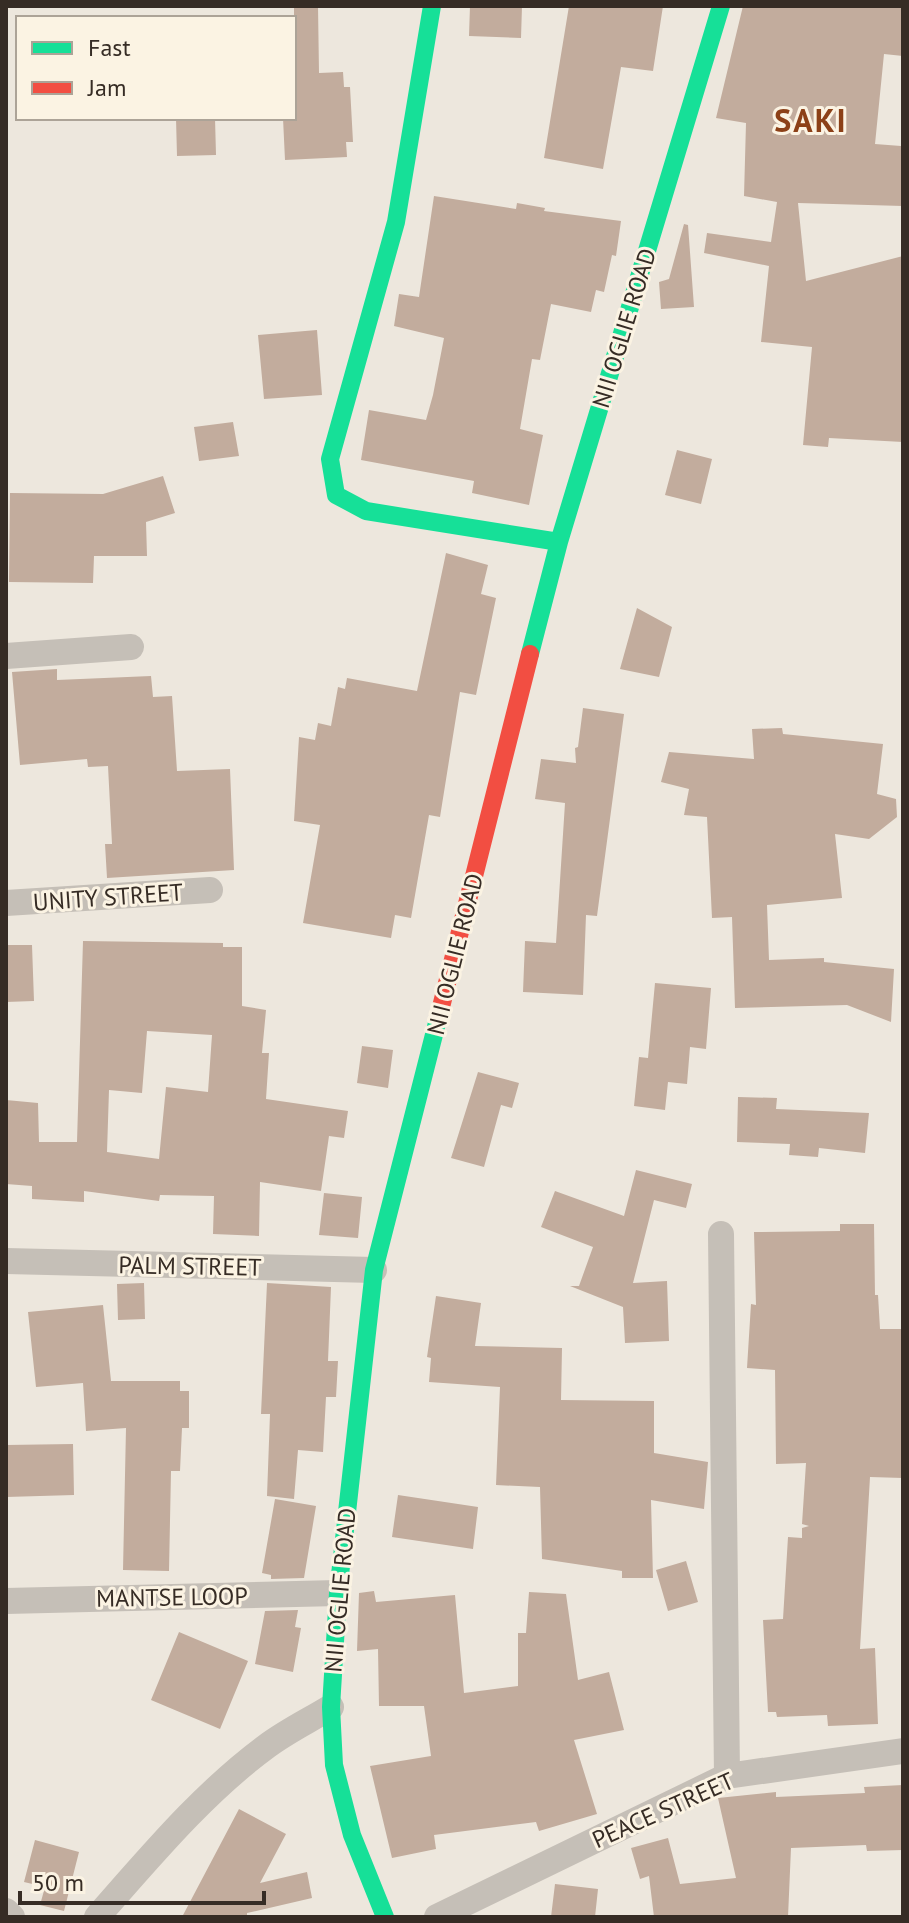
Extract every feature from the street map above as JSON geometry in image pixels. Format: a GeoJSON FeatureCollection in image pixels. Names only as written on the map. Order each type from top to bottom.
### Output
{"type":"FeatureCollection","features":[{"type":"Feature","properties":{"kind":"street"},"geometry":{"type":"LineString","coordinates":[[432,6],[396,222],[330,459],[331,479],[336,495],[366,511],[559,542]]}},
{"type":"Feature","properties":{"kind":"street","name":"NII OGLIE ROAD"},"geometry":{"type":"LineString","coordinates":[[385,1917],[349,1821],[334,1765],[331,1707],[338,1593],[374,1270],[559,542],[721,6]]}},
{"type":"Feature","properties":{"kind":"street"},"geometry":{"type":"LineString","coordinates":[[6,656],[131,647]]}},
{"type":"Feature","properties":{"kind":"street","name":"UNITY STREET"},"geometry":{"type":"LineString","coordinates":[[6,903],[210,890]]}},
{"type":"Feature","properties":{"kind":"street"},"geometry":{"type":"LineString","coordinates":[[721,1234],[727,1776]]}},
{"type":"Feature","properties":{"kind":"street","name":"PALM STREET"},"geometry":{"type":"LineString","coordinates":[[6,1261],[374,1270]]}},
{"type":"Feature","properties":{"kind":"street","name":"MANTSE LOOP"},"geometry":{"type":"LineString","coordinates":[[6,1601],[338,1593]]}},
{"type":"Feature","properties":{"kind":"street"},"geometry":{"type":"LineString","coordinates":[[97,1917],[205,1799],[235,1771],[269,1744],[331,1707]]}},
{"type":"Feature","properties":{"kind":"street","name":"PEACE STREET"},"geometry":{"type":"LineString","coordinates":[[437,1917],[727,1776],[903,1751]]}},
{"type":"Feature","properties":{"kind":"street"},"geometry":{"type":"LineString","coordinates":[[6,1911],[12,1917]]}},
{"type":"Feature","properties":{"kind":"building"},"geometry":{"type":"Polygon","coordinates":[[[294,6],[318,6],[319,73],[343,72],[344,87],[350,87],[353,142],[346,142],[347,157],[285,160],[283,120],[296,120],[294,6]]]}},
{"type":"Feature","properties":{"kind":"building"},"geometry":{"type":"Polygon","coordinates":[[[470,6],[522,6],[521,38],[469,36],[470,6]]]}},
{"type":"Feature","properties":{"kind":"building"},"geometry":{"type":"Polygon","coordinates":[[[569,6],[663,6],[653,71],[621,67],[603,169],[544,158],[569,6]]]}},
{"type":"Feature","properties":{"kind":"building"},"geometry":{"type":"Polygon","coordinates":[[[743,6],[903,6],[903,56],[884,54],[875,144],[901,146],[903,206],[798,203],[806,281],[903,256],[903,442],[829,438],[828,447],[803,445],[812,347],[761,342],[769,266],[704,253],[707,233],[771,242],[777,202],[744,196],[746,123],[716,118],[743,6]]]}},
{"type":"Feature","properties":{"kind":"building"},"geometry":{"type":"Polygon","coordinates":[[[176,120],[215,120],[216,155],[177,156],[176,120]]]}},
{"type":"Feature","properties":{"kind":"building"},"geometry":{"type":"Polygon","coordinates":[[[434,196],[516,209],[517,203],[545,208],[544,211],[621,221],[616,256],[612,255],[604,292],[596,290],[591,312],[551,304],[540,360],[532,359],[520,429],[543,435],[529,505],[472,493],[474,481],[361,460],[369,410],[426,420],[433,395],[444,338],[394,326],[399,294],[419,297],[434,196]]]}},
{"type":"Feature","properties":{"kind":"building"},"geometry":{"type":"Polygon","coordinates":[[[684,224],[688,225],[694,307],[661,309],[659,282],[669,279],[684,224]]]}},
{"type":"Feature","properties":{"kind":"building"},"geometry":{"type":"Polygon","coordinates":[[[317,330],[322,395],[264,399],[258,335],[317,330]]]}},
{"type":"Feature","properties":{"kind":"building"},"geometry":{"type":"Polygon","coordinates":[[[233,422],[239,456],[199,461],[194,427],[233,422]]]}},
{"type":"Feature","properties":{"kind":"building"},"geometry":{"type":"Polygon","coordinates":[[[677,450],[712,459],[701,504],[665,495],[677,450]]]}},
{"type":"Feature","properties":{"kind":"building"},"geometry":{"type":"Polygon","coordinates":[[[163,476],[175,513],[146,522],[147,556],[94,556],[93,583],[9,582],[10,493],[103,494],[163,476]]]}},
{"type":"Feature","properties":{"kind":"building"},"geometry":{"type":"Polygon","coordinates":[[[446,553],[488,565],[481,594],[496,598],[476,695],[460,692],[440,817],[429,815],[411,918],[395,915],[391,938],[303,923],[320,825],[294,821],[299,737],[315,740],[318,723],[331,726],[338,687],[345,689],[347,678],[417,691],[446,553]]]}},
{"type":"Feature","properties":{"kind":"building"},"geometry":{"type":"Polygon","coordinates":[[[637,608],[672,627],[659,677],[620,669],[637,608]]]}},
{"type":"Feature","properties":{"kind":"building"},"geometry":{"type":"Polygon","coordinates":[[[57,669],[57,680],[151,676],[153,697],[172,696],[177,771],[230,769],[234,870],[107,878],[105,844],[112,844],[108,766],[88,767],[87,759],[20,765],[12,672],[57,669]]]}},
{"type":"Feature","properties":{"kind":"building"},"geometry":{"type":"Polygon","coordinates":[[[583,708],[624,714],[597,916],[586,915],[583,995],[523,992],[525,941],[556,943],[565,803],[535,799],[541,759],[576,763],[575,748],[578,747],[583,708]]]}},
{"type":"Feature","properties":{"kind":"building"},"geometry":{"type":"Polygon","coordinates":[[[782,728],[783,734],[883,744],[877,794],[896,799],[897,817],[869,839],[835,834],[842,898],[767,905],[769,960],[824,958],[824,962],[894,969],[891,1022],[847,1005],[735,1008],[732,917],[712,918],[707,817],[684,815],[689,789],[661,782],[669,752],[754,759],[752,729],[782,728]]]}},
{"type":"Feature","properties":{"kind":"building"},"geometry":{"type":"Polygon","coordinates":[[[83,941],[223,943],[223,947],[242,947],[242,1006],[266,1010],[262,1053],[269,1053],[266,1099],[348,1111],[344,1138],[329,1136],[321,1191],[260,1182],[259,1236],[213,1234],[214,1196],[160,1195],[159,1201],[84,1191],[84,1202],[32,1199],[32,1186],[6,1184],[6,1100],[38,1103],[39,1142],[77,1142],[83,941]],[[147,1031],[142,1093],[109,1090],[107,1152],[159,1159],[166,1087],[208,1092],[212,1035],[147,1031]]]}},
{"type":"Feature","properties":{"kind":"building"},"geometry":{"type":"Polygon","coordinates":[[[6,945],[32,945],[34,1001],[6,1002],[6,945]]]}},
{"type":"Feature","properties":{"kind":"building"},"geometry":{"type":"Polygon","coordinates":[[[655,983],[711,988],[706,1049],[690,1047],[687,1084],[668,1082],[665,1110],[634,1106],[639,1057],[648,1058],[655,983]]]}},
{"type":"Feature","properties":{"kind":"building"},"geometry":{"type":"Polygon","coordinates":[[[362,1046],[393,1050],[388,1088],[357,1083],[362,1046]]]}},
{"type":"Feature","properties":{"kind":"building"},"geometry":{"type":"Polygon","coordinates":[[[478,1072],[519,1083],[512,1108],[501,1105],[484,1167],[451,1158],[478,1072]]]}},
{"type":"Feature","properties":{"kind":"building"},"geometry":{"type":"Polygon","coordinates":[[[738,1097],[777,1098],[776,1109],[869,1113],[865,1153],[819,1148],[818,1157],[789,1155],[790,1144],[737,1142],[738,1097]]]}},
{"type":"Feature","properties":{"kind":"building"},"geometry":{"type":"Polygon","coordinates":[[[636,1170],[692,1184],[686,1208],[654,1200],[633,1283],[667,1281],[669,1341],[625,1343],[623,1307],[570,1286],[579,1286],[593,1247],[541,1227],[555,1191],[624,1216],[636,1170]]]}},
{"type":"Feature","properties":{"kind":"building"},"geometry":{"type":"Polygon","coordinates":[[[324,1193],[362,1197],[358,1238],[319,1235],[324,1193]]]}},
{"type":"Feature","properties":{"kind":"building"},"geometry":{"type":"Polygon","coordinates":[[[840,1224],[874,1224],[875,1295],[878,1295],[880,1329],[903,1329],[903,1478],[870,1477],[860,1649],[875,1648],[878,1724],[828,1726],[827,1715],[777,1717],[776,1712],[768,1712],[763,1620],[783,1619],[788,1537],[802,1538],[802,1528],[809,1526],[802,1524],[806,1463],[776,1464],[775,1370],[747,1368],[751,1304],[756,1305],[754,1232],[840,1231],[840,1224]]]}},
{"type":"Feature","properties":{"kind":"building"},"geometry":{"type":"Polygon","coordinates":[[[144,1283],[145,1319],[118,1320],[117,1284],[144,1283]]]}},
{"type":"Feature","properties":{"kind":"building"},"geometry":{"type":"Polygon","coordinates":[[[267,1283],[331,1287],[328,1361],[338,1361],[336,1397],[326,1397],[323,1452],[298,1450],[294,1499],[267,1496],[270,1414],[261,1414],[267,1283]]]}},
{"type":"Feature","properties":{"kind":"building"},"geometry":{"type":"Polygon","coordinates":[[[436,1296],[481,1303],[475,1346],[562,1348],[561,1400],[654,1401],[654,1453],[708,1462],[704,1509],[651,1500],[653,1578],[622,1578],[622,1571],[542,1559],[540,1487],[496,1485],[500,1387],[429,1382],[431,1358],[427,1357],[436,1296]]]}},
{"type":"Feature","properties":{"kind":"building"},"geometry":{"type":"Polygon","coordinates":[[[103,1305],[111,1381],[180,1381],[180,1391],[189,1391],[189,1428],[182,1428],[180,1471],[171,1471],[169,1571],[123,1570],[126,1428],[86,1431],[83,1383],[36,1387],[28,1312],[103,1305]]]}},
{"type":"Feature","properties":{"kind":"building"},"geometry":{"type":"Polygon","coordinates":[[[73,1444],[74,1495],[6,1497],[6,1445],[73,1444]]]}},
{"type":"Feature","properties":{"kind":"building"},"geometry":{"type":"Polygon","coordinates":[[[398,1495],[478,1507],[473,1549],[392,1537],[398,1495]]]}},
{"type":"Feature","properties":{"kind":"building"},"geometry":{"type":"Polygon","coordinates":[[[275,1499],[316,1506],[304,1578],[271,1579],[271,1575],[262,1573],[275,1499]]]}},
{"type":"Feature","properties":{"kind":"building"},"geometry":{"type":"Polygon","coordinates":[[[686,1561],[698,1602],[668,1611],[656,1570],[686,1561]]]}},
{"type":"Feature","properties":{"kind":"building"},"geometry":{"type":"Polygon","coordinates":[[[374,1591],[376,1602],[455,1595],[464,1693],[518,1686],[518,1633],[526,1633],[529,1592],[566,1594],[578,1680],[609,1672],[624,1730],[574,1740],[597,1814],[539,1831],[536,1822],[434,1835],[436,1849],[392,1858],[370,1766],[431,1756],[424,1706],[379,1706],[378,1649],[357,1651],[359,1593],[374,1591]]]}},
{"type":"Feature","properties":{"kind":"building"},"geometry":{"type":"Polygon","coordinates":[[[298,1610],[295,1627],[301,1628],[293,1672],[255,1664],[265,1611],[298,1610]]]}},
{"type":"Feature","properties":{"kind":"building"},"geometry":{"type":"Polygon","coordinates":[[[179,1632],[248,1661],[220,1729],[151,1700],[179,1632]]]}},
{"type":"Feature","properties":{"kind":"building"},"geometry":{"type":"Polygon","coordinates":[[[903,1785],[903,1850],[867,1851],[866,1845],[791,1848],[788,1917],[654,1917],[649,1876],[640,1879],[631,1848],[668,1838],[680,1884],[736,1878],[718,1798],[776,1792],[776,1797],[865,1793],[864,1787],[903,1785]]]}},
{"type":"Feature","properties":{"kind":"building"},"geometry":{"type":"Polygon","coordinates":[[[239,1809],[286,1834],[260,1883],[307,1872],[312,1898],[247,1913],[247,1917],[182,1917],[239,1809]]]}},
{"type":"Feature","properties":{"kind":"building"},"geometry":{"type":"Polygon","coordinates":[[[35,1840],[79,1852],[64,1911],[40,1905],[45,1887],[24,1882],[35,1840]]]}},
{"type":"Feature","properties":{"kind":"building"},"geometry":{"type":"Polygon","coordinates":[[[555,1884],[598,1889],[595,1917],[551,1917],[555,1884]]]}},
{"type":"Feature","properties":{"kind":"traffic: fast"},"geometry":{"type":"LineString","coordinates":[[432,6],[396,222],[330,459],[336,495],[366,511],[559,542]]}},
{"type":"Feature","properties":{"kind":"traffic: fast"},"geometry":{"type":"LineString","coordinates":[[530,654],[559,542],[721,6]]}},
{"type":"Feature","properties":{"kind":"traffic: fast"},"geometry":{"type":"LineString","coordinates":[[385,1917],[352,1835],[334,1765],[331,1707],[338,1593],[374,1270],[439,1015]]}},
{"type":"Feature","properties":{"kind":"traffic: jam"},"geometry":{"type":"LineString","coordinates":[[439,1015],[530,654]]}},
{"type":"Feature","properties":{"kind":"district","name":"SAKI"},"geometry":{"type":"Point","coordinates":[811,120]}}]}
